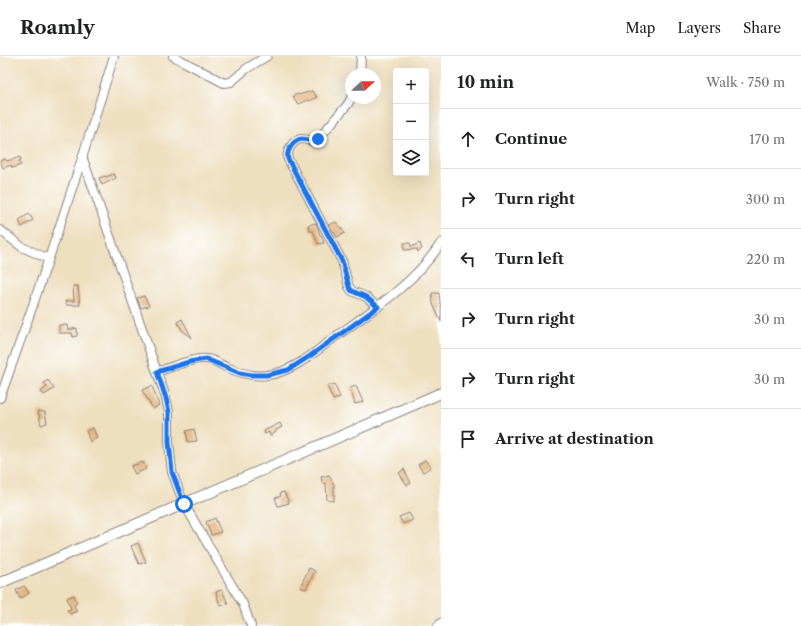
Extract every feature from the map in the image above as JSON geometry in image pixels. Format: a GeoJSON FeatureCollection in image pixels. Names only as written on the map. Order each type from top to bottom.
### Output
{"type":"FeatureCollection","features":[{"type":"Feature","properties":{"kind":"main road"},"geometry":{"type":"LineString","coordinates":[[0,583],[441,393]]}},
{"type":"Feature","properties":{"kind":"street"},"geometry":{"type":"LineString","coordinates":[[0,398],[83,159],[114,56]]}},
{"type":"Feature","properties":{"kind":"street"},"geometry":{"type":"LineString","coordinates":[[173,56],[224,83],[231,82],[246,69],[267,56]]}},
{"type":"Feature","properties":{"kind":"street"},"geometry":{"type":"LineString","coordinates":[[360,68],[361,56]]}},
{"type":"Feature","properties":{"kind":"street"},"geometry":{"type":"LineString","coordinates":[[348,104],[318,139],[315,141],[304,139],[298,140],[288,150],[287,154],[288,159],[342,261],[349,287],[352,291],[366,297],[378,307]]}},
{"type":"Feature","properties":{"kind":"street"},"geometry":{"type":"LineString","coordinates":[[83,159],[166,398],[169,412],[169,442],[172,472],[184,504],[243,604],[251,626]]}},
{"type":"Feature","properties":{"kind":"street"},"geometry":{"type":"LineString","coordinates":[[0,230],[22,247],[49,259]]}},
{"type":"Feature","properties":{"kind":"street"},"geometry":{"type":"LineString","coordinates":[[157,372],[189,362],[206,359],[240,373],[251,375],[267,375],[288,370],[378,307],[418,272],[441,243]]}},
{"type":"Feature","properties":{"kind":"street"},"geometry":{"type":"LineString","coordinates":[[438,626],[441,623]]}},
{"type":"Feature","properties":{"kind":"building"},"geometry":{"type":"Polygon","coordinates":[[[312,91],[317,97],[298,104],[293,96],[298,94],[312,91]]]}},
{"type":"Feature","properties":{"kind":"building"},"geometry":{"type":"Polygon","coordinates":[[[20,157],[21,160],[19,161],[21,165],[12,168],[11,165],[3,168],[0,161],[5,159],[7,161],[20,157]]]}},
{"type":"Feature","properties":{"kind":"building"},"geometry":{"type":"Polygon","coordinates":[[[114,174],[116,178],[102,185],[99,178],[114,174]]]}},
{"type":"Feature","properties":{"kind":"building"},"geometry":{"type":"Polygon","coordinates":[[[29,214],[33,220],[22,227],[19,220],[29,214]]]}},
{"type":"Feature","properties":{"kind":"building"},"geometry":{"type":"Polygon","coordinates":[[[336,222],[345,233],[337,237],[329,225],[336,222]]]}},
{"type":"Feature","properties":{"kind":"building"},"geometry":{"type":"Polygon","coordinates":[[[316,223],[324,243],[318,244],[313,231],[310,231],[308,225],[316,223]]]}},
{"type":"Feature","properties":{"kind":"building"},"geometry":{"type":"Polygon","coordinates":[[[404,243],[410,243],[411,247],[420,243],[422,249],[418,252],[417,249],[404,250],[404,243]]]}},
{"type":"Feature","properties":{"kind":"building"},"geometry":{"type":"Polygon","coordinates":[[[73,286],[78,286],[80,305],[66,305],[65,301],[74,301],[73,286]]]}},
{"type":"Feature","properties":{"kind":"building"},"geometry":{"type":"Polygon","coordinates":[[[432,293],[439,293],[441,304],[441,322],[433,304],[432,293]]]}},
{"type":"Feature","properties":{"kind":"building"},"geometry":{"type":"Polygon","coordinates":[[[144,296],[149,306],[141,308],[137,298],[144,296]]]}},
{"type":"Feature","properties":{"kind":"building"},"geometry":{"type":"Polygon","coordinates":[[[182,319],[192,338],[182,330],[177,322],[182,319]]]}},
{"type":"Feature","properties":{"kind":"building"},"geometry":{"type":"Polygon","coordinates":[[[59,325],[67,325],[68,330],[77,328],[77,336],[73,337],[72,333],[59,333],[59,325]]]}},
{"type":"Feature","properties":{"kind":"building"},"geometry":{"type":"Polygon","coordinates":[[[48,380],[54,389],[44,395],[41,391],[47,387],[44,383],[48,380]]]}},
{"type":"Feature","properties":{"kind":"building"},"geometry":{"type":"Polygon","coordinates":[[[334,384],[340,397],[333,400],[327,386],[334,384]]]}},
{"type":"Feature","properties":{"kind":"building"},"geometry":{"type":"Polygon","coordinates":[[[152,386],[159,405],[153,409],[142,390],[152,386]]]}},
{"type":"Feature","properties":{"kind":"building"},"geometry":{"type":"Polygon","coordinates":[[[356,386],[363,402],[355,404],[350,388],[356,386]]]}},
{"type":"Feature","properties":{"kind":"building"},"geometry":{"type":"Polygon","coordinates":[[[38,411],[45,412],[47,423],[41,425],[38,411]]]}},
{"type":"Feature","properties":{"kind":"building"},"geometry":{"type":"Polygon","coordinates":[[[280,423],[282,427],[276,430],[276,432],[270,436],[269,432],[265,434],[264,431],[280,423]]]}},
{"type":"Feature","properties":{"kind":"building"},"geometry":{"type":"Polygon","coordinates":[[[93,428],[97,438],[90,442],[86,431],[93,428]]]}},
{"type":"Feature","properties":{"kind":"building"},"geometry":{"type":"Polygon","coordinates":[[[194,429],[197,441],[188,442],[186,431],[194,429]]]}},
{"type":"Feature","properties":{"kind":"building"},"geometry":{"type":"Polygon","coordinates":[[[425,460],[431,467],[423,472],[418,465],[425,460]]]}},
{"type":"Feature","properties":{"kind":"building"},"geometry":{"type":"Polygon","coordinates":[[[143,462],[146,469],[135,474],[131,466],[143,462]]]}},
{"type":"Feature","properties":{"kind":"building"},"geometry":{"type":"Polygon","coordinates":[[[404,469],[411,483],[407,485],[399,473],[404,469]]]}},
{"type":"Feature","properties":{"kind":"building"},"geometry":{"type":"Polygon","coordinates":[[[329,475],[334,485],[334,501],[327,500],[326,483],[323,484],[321,477],[329,475]]]}},
{"type":"Feature","properties":{"kind":"building"},"geometry":{"type":"Polygon","coordinates":[[[284,492],[289,503],[278,506],[275,498],[281,496],[280,493],[284,492]]]}},
{"type":"Feature","properties":{"kind":"building"},"geometry":{"type":"Polygon","coordinates":[[[409,513],[413,520],[403,524],[399,517],[409,513]]]}},
{"type":"Feature","properties":{"kind":"building"},"geometry":{"type":"Polygon","coordinates":[[[215,518],[221,532],[211,535],[206,522],[215,518]]]}},
{"type":"Feature","properties":{"kind":"building"},"geometry":{"type":"Polygon","coordinates":[[[138,543],[146,562],[139,564],[131,546],[138,543]]]}},
{"type":"Feature","properties":{"kind":"building"},"geometry":{"type":"Polygon","coordinates":[[[309,568],[315,571],[306,589],[300,587],[309,568]]]}},
{"type":"Feature","properties":{"kind":"building"},"geometry":{"type":"Polygon","coordinates":[[[24,586],[29,593],[20,599],[16,590],[24,586]]]}},
{"type":"Feature","properties":{"kind":"building"},"geometry":{"type":"Polygon","coordinates":[[[222,590],[228,604],[220,606],[216,592],[222,590]]]}},
{"type":"Feature","properties":{"kind":"building"},"geometry":{"type":"Polygon","coordinates":[[[74,595],[77,603],[74,605],[77,611],[70,614],[67,610],[71,609],[67,598],[74,595]]]}},
{"type":"Feature","properties":{"kind":"route"},"geometry":{"type":"LineString","coordinates":[[184,504],[172,472],[169,458],[169,412],[157,372],[189,362],[206,359],[240,373],[251,375],[267,375],[288,370],[378,307],[366,297],[352,291],[349,287],[342,261],[288,159],[288,150],[298,140],[304,139],[315,141],[318,139]]}}]}
